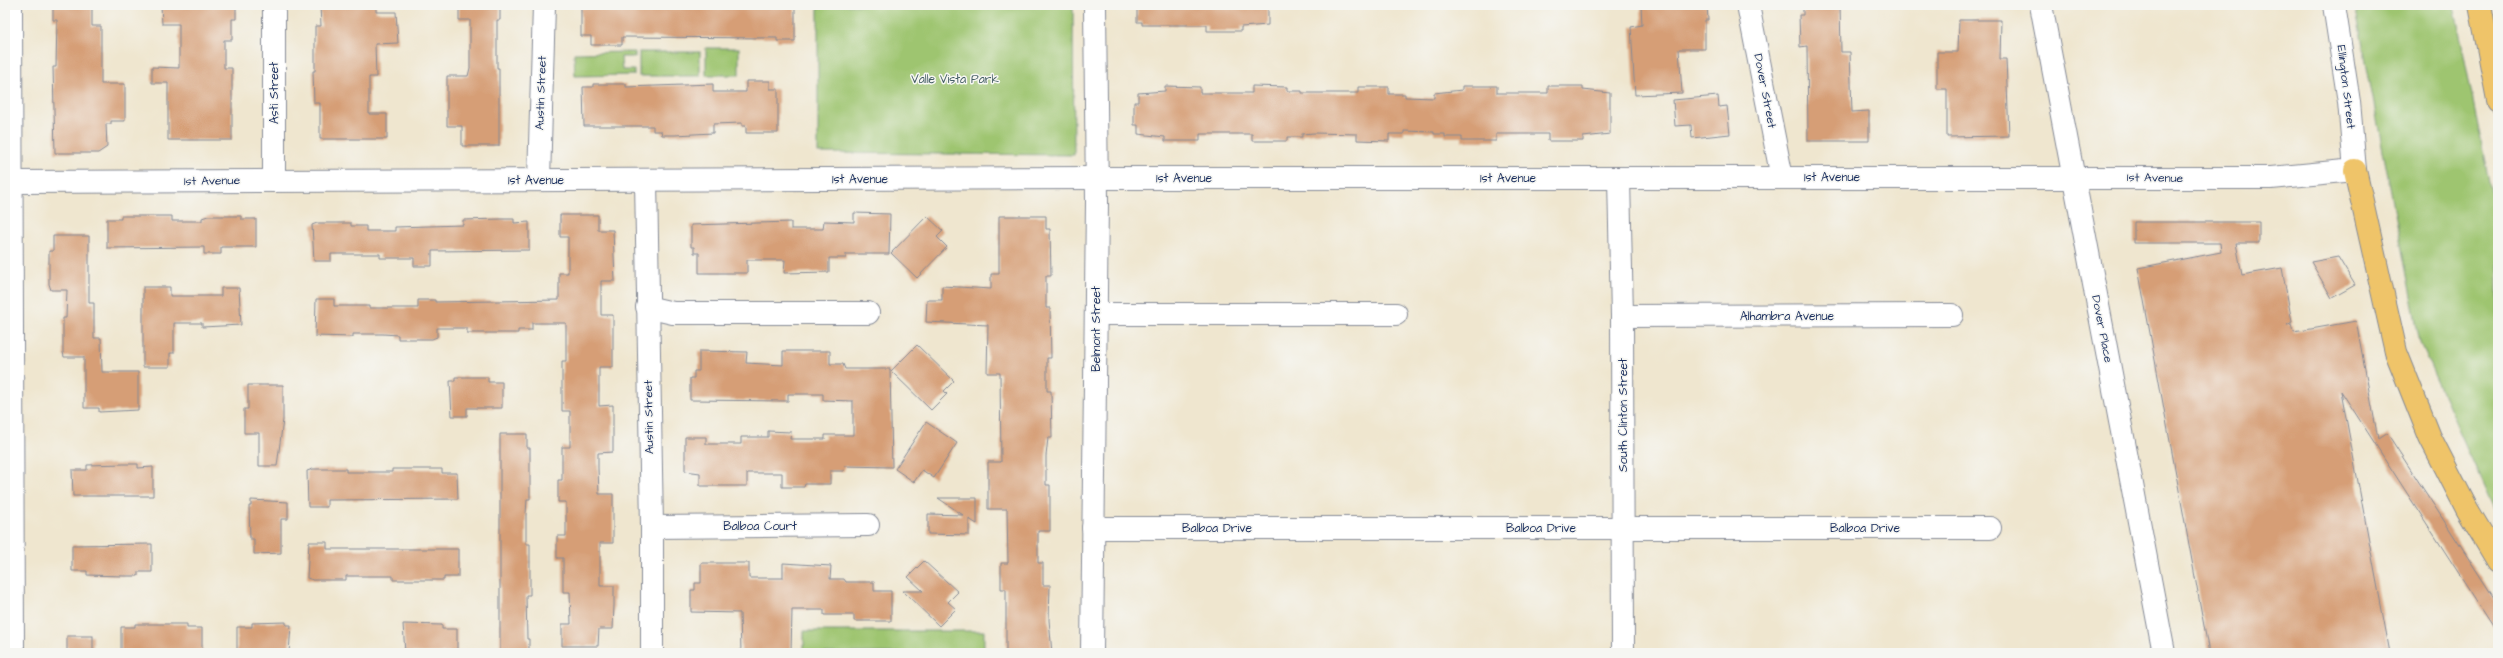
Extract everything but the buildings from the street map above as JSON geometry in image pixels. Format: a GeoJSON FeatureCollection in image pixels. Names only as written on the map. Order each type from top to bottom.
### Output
{"type":"FeatureCollection","features":[{"type":"Feature","properties":{"kind":"highway"},"geometry":{"type":"LineString","coordinates":[[2480,5],[2498,100]]}},
{"type":"Feature","properties":{"kind":"highway"},"geometry":{"type":"LineString","coordinates":[[2355,170],[2396,352],[2430,437],[2467,509],[2498,561]]}},
{"type":"Feature","properties":{"kind":"street"},"geometry":{"type":"LineString","coordinates":[[10,5],[13,653]]}},
{"type":"Feature","properties":{"kind":"street","name":"Asti Street"},"geometry":{"type":"LineString","coordinates":[[274,5],[274,181]]}},
{"type":"Feature","properties":{"kind":"street","name":"Austin Street"},"geometry":{"type":"LineString","coordinates":[[539,180],[544,5]]}},
{"type":"Feature","properties":{"kind":"street","name":"Belmont Street"},"geometry":{"type":"LineString","coordinates":[[1092,653],[1096,314],[1095,5]]}},
{"type":"Feature","properties":{"kind":"street","name":"Dover Street"},"geometry":{"type":"LineString","coordinates":[[1748,5],[1782,178]]}},
{"type":"Feature","properties":{"kind":"street","name":"Dover Place"},"geometry":{"type":"LineString","coordinates":[[2041,5],[2164,653]]}},
{"type":"Feature","properties":{"kind":"street","name":"Ellington Street"},"geometry":{"type":"LineString","coordinates":[[2334,5],[2349,102],[2355,170]]}},
{"type":"Feature","properties":{"kind":"street","name":"1st Avenue"},"geometry":{"type":"LineString","coordinates":[[11,182],[1096,178],[2271,178],[2355,170]]}},
{"type":"Feature","properties":{"kind":"street","name":"South Clinton Street"},"geometry":{"type":"LineString","coordinates":[[1619,178],[1622,316],[1623,653]]}},
{"type":"Feature","properties":{"kind":"street","name":"Austin Street"},"geometry":{"type":"LineString","coordinates":[[646,180],[652,527],[652,653]]}},
{"type":"Feature","properties":{"kind":"street"},"geometry":{"type":"LineString","coordinates":[[647,307],[673,313],[868,313]]}},
{"type":"Feature","properties":{"kind":"street"},"geometry":{"type":"LineString","coordinates":[[1096,314],[1396,314]]}},
{"type":"Feature","properties":{"kind":"street","name":"Alhambra Avenue"},"geometry":{"type":"LineString","coordinates":[[1622,316],[1952,315]]}},
{"type":"Feature","properties":{"kind":"street","name":"Balboa Court"},"geometry":{"type":"LineString","coordinates":[[652,527],[868,525]]}},
{"type":"Feature","properties":{"kind":"street","name":"Balboa Drive"},"geometry":{"type":"LineString","coordinates":[[1093,528],[1990,528]]}},
{"type":"Feature","properties":{"kind":"green space","name":"Valle Vista Park"},"geometry":{"type":"Polygon","coordinates":[[[818,5],[1073,5],[1074,155],[818,153],[818,5]]]}},
{"type":"Feature","properties":{"kind":"green space"},"geometry":{"type":"Polygon","coordinates":[[[2355,5],[2454,5],[2498,227],[2498,518],[2420,343],[2355,5]]]}},
{"type":"Feature","properties":{"kind":"green space"},"geometry":{"type":"Polygon","coordinates":[[[706,48],[739,48],[739,75],[706,75],[706,48]]]}},
{"type":"Feature","properties":{"kind":"green space"},"geometry":{"type":"Polygon","coordinates":[[[635,52],[635,57],[621,57],[622,70],[634,70],[634,75],[575,76],[574,53],[635,52]]]}},
{"type":"Feature","properties":{"kind":"green space"},"geometry":{"type":"Polygon","coordinates":[[[639,52],[700,52],[700,76],[639,76],[639,52]]]}},
{"type":"Feature","properties":{"kind":"green space"},"geometry":{"type":"Polygon","coordinates":[[[804,631],[984,631],[984,653],[804,653],[804,631]]]}}]}
